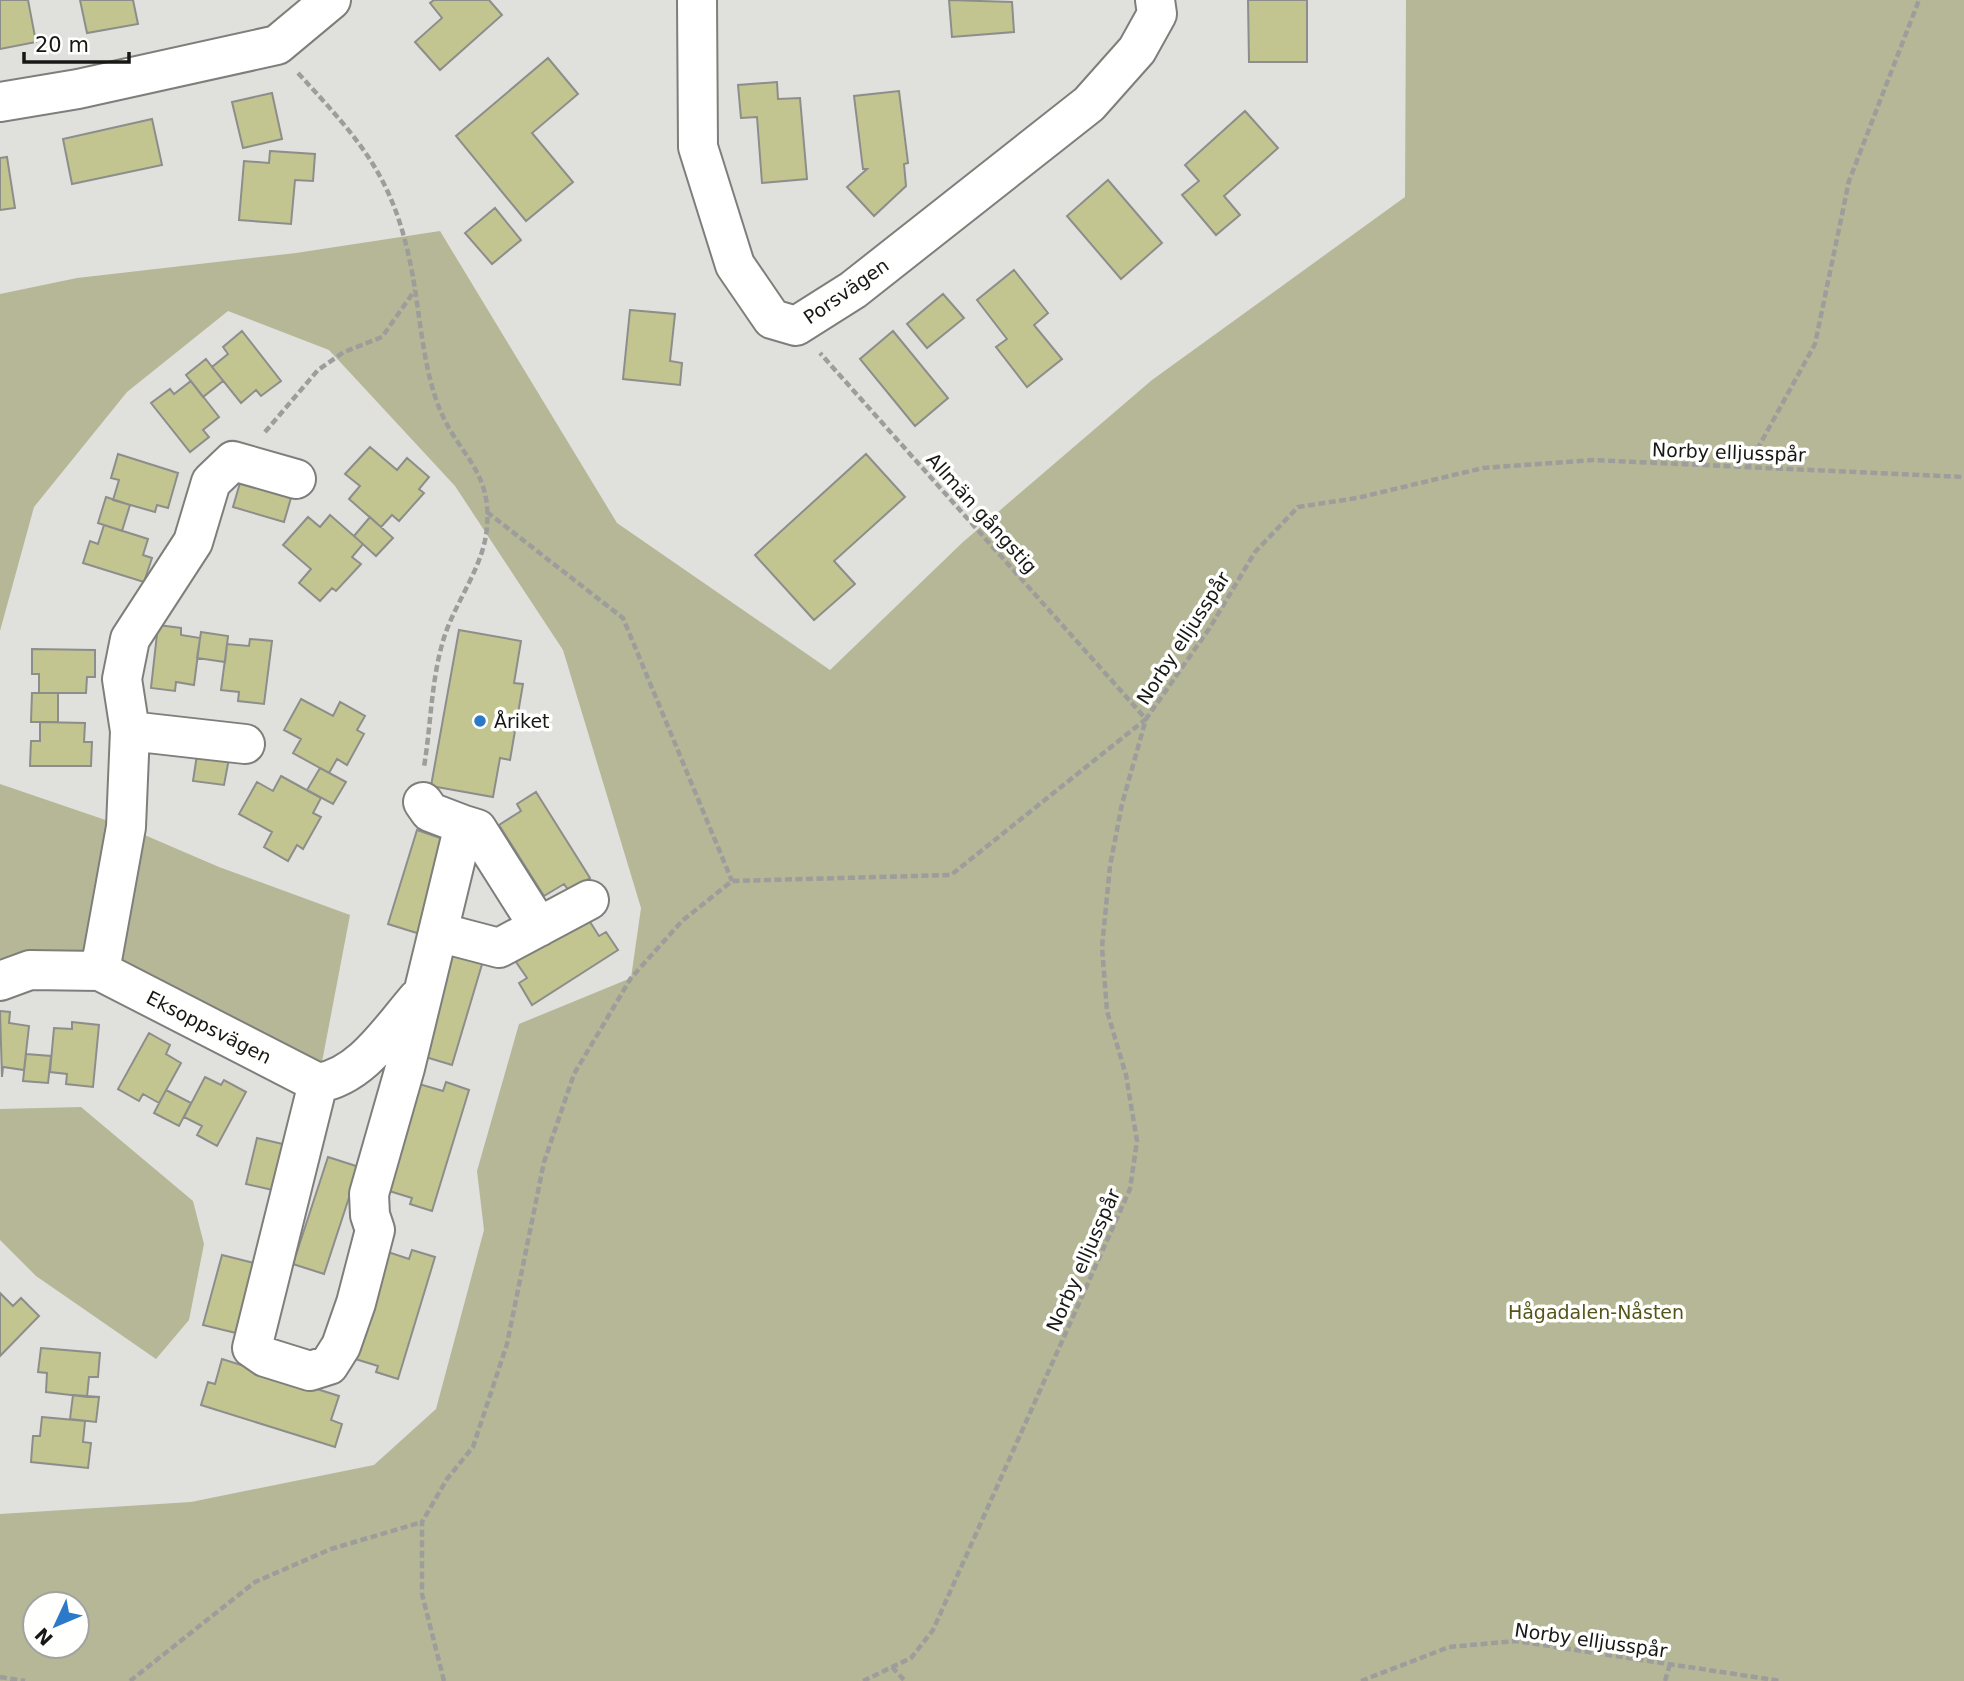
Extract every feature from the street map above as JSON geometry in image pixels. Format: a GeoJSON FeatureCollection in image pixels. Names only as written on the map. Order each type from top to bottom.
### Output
{"type":"FeatureCollection","features":[{"type":"Feature","properties":{"kind":"street"},"geometry":{"type":"LineString","coordinates":[[0,103],[78,89],[277,45],[331,0]]}},
{"type":"Feature","properties":{"kind":"street","name":"Porsvägen"},"geometry":{"type":"LineString","coordinates":[[697,0],[698,147],[736,265],[772,319],[796,326],[853,290],[1088,104],[1137,50],[1157,14],[1155,0]]}},
{"type":"Feature","properties":{"kind":"street"},"geometry":{"type":"LineString","coordinates":[[100,971],[126,827],[130,731],[122,679],[130,639],[193,542],[211,482],[233,461],[296,479]]}},
{"type":"Feature","properties":{"kind":"street"},"geometry":{"type":"LineString","coordinates":[[130,731],[245,744]]}},
{"type":"Feature","properties":{"kind":"street"},"geometry":{"type":"LineString","coordinates":[[423,802],[430,812],[477,829],[539,927]]}},
{"type":"Feature","properties":{"kind":"street"},"geometry":{"type":"LineString","coordinates":[[423,992],[382,1043],[332,1081],[318,1083],[252,1348],[265,1357],[310,1371],[328,1364],[341,1346],[356,1303],[375,1230],[370,1215],[369,1194],[423,992],[464,825]]}},
{"type":"Feature","properties":{"kind":"street"},"geometry":{"type":"LineString","coordinates":[[438,932],[499,948],[589,900]]}},
{"type":"Feature","properties":{"kind":"street","name":"Eksoppsvägen"},"geometry":{"type":"LineString","coordinates":[[0,981],[30,970],[100,971],[318,1083]]}},
{"type":"Feature","properties":{"kind":"path"},"geometry":{"type":"LineString","coordinates":[[1746,468],[1815,344],[1849,181],[1919,0]]}},
{"type":"Feature","properties":{"kind":"path"},"geometry":{"type":"LineString","coordinates":[[277,45],[289,64],[353,133],[375,163],[397,213],[441,412],[483,483],[487,527],[480,555],[453,615],[436,672],[421,783],[423,802]]}},
{"type":"Feature","properties":{"kind":"path"},"geometry":{"type":"LineString","coordinates":[[233,461],[294,402],[318,370],[344,352],[382,337],[415,290]]}},
{"type":"Feature","properties":{"kind":"path","name":"Allmän gångstig"},"geometry":{"type":"LineString","coordinates":[[796,326],[1146,719]]}},
{"type":"Feature","properties":{"kind":"path","name":"Norby elljusspår"},"geometry":{"type":"LineString","coordinates":[[863,1681],[911,1658],[933,1630],[1130,1189],[1137,1141],[1126,1075],[1107,1011],[1102,947],[1111,866],[1122,804],[1146,719],[1209,629],[1255,552],[1298,507],[1357,498],[1483,468],[1545,461],[1593,460],[1964,477]]}},
{"type":"Feature","properties":{"kind":"path"},"geometry":{"type":"LineString","coordinates":[[486,511],[623,618],[732,881]]}},
{"type":"Feature","properties":{"kind":"path"},"geometry":{"type":"LineString","coordinates":[[444,1681],[422,1594],[422,1522],[447,1479],[473,1447],[507,1344],[544,1161],[574,1074],[631,978],[682,921],[732,881],[951,875],[1146,719]]}},
{"type":"Feature","properties":{"kind":"path"},"geometry":{"type":"LineString","coordinates":[[130,1681],[255,1582],[331,1549],[422,1522]]}},
{"type":"Feature","properties":{"kind":"path","name":"Norby elljusspår"},"geometry":{"type":"LineString","coordinates":[[1361,1681],[1448,1647],[1516,1642],[1781,1681]]}},
{"type":"Feature","properties":{"kind":"path"},"geometry":{"type":"LineString","coordinates":[[1665,1681],[1670,1664]]}},
{"type":"Feature","properties":{"kind":"path"},"geometry":{"type":"LineString","coordinates":[[892,1667],[905,1681]]}},
{"type":"Feature","properties":{"kind":"path"},"geometry":{"type":"LineString","coordinates":[[0,1677],[25,1681]]}},
{"type":"Feature","properties":{"kind":"green space","name":"Hågadalen-Nåsten"},"geometry":{"type":"Polygon","coordinates":[[[1406,0],[1964,0],[1964,1681],[0,1681],[0,1514],[191,1502],[374,1465],[436,1409],[484,1230],[477,1171],[519,1024],[631,978],[641,908],[563,650],[455,486],[329,350],[228,311],[127,392],[34,507],[0,631],[0,294],[77,278],[296,253],[440,231],[617,523],[830,670],[963,542],[1152,380],[1405,197],[1406,0]]]}},
{"type":"Feature","properties":{"kind":"green space"},"geometry":{"type":"Polygon","coordinates":[[[0,784],[126,827],[219,867],[350,915],[318,1083],[100,971],[0,981],[0,784]]]}},
{"type":"Feature","properties":{"kind":"green space"},"geometry":{"type":"Polygon","coordinates":[[[81,1107],[193,1201],[204,1244],[189,1320],[156,1359],[36,1276],[0,1240],[0,1109],[81,1107]]]}},
{"type":"Feature","properties":{"kind":"building"},"geometry":{"type":"Polygon","coordinates":[[[0,0],[28,0],[36,42],[0,49],[0,0]]]}},
{"type":"Feature","properties":{"kind":"building"},"geometry":{"type":"Polygon","coordinates":[[[80,0],[133,0],[138,24],[87,33],[80,0]]]}},
{"type":"Feature","properties":{"kind":"building"},"geometry":{"type":"Polygon","coordinates":[[[434,0],[489,0],[502,15],[440,70],[415,42],[442,18],[430,3],[434,0]]]}},
{"type":"Feature","properties":{"kind":"building"},"geometry":{"type":"Polygon","coordinates":[[[949,0],[1012,2],[1014,32],[952,37],[949,0]]]}},
{"type":"Feature","properties":{"kind":"building"},"geometry":{"type":"Polygon","coordinates":[[[1248,0],[1307,0],[1307,62],[1249,62],[1248,0]]]}},
{"type":"Feature","properties":{"kind":"building"},"geometry":{"type":"Polygon","coordinates":[[[548,58],[578,94],[532,133],[573,182],[526,221],[456,136],[548,58]]]}},
{"type":"Feature","properties":{"kind":"building"},"geometry":{"type":"Polygon","coordinates":[[[777,82],[778,99],[800,98],[807,179],[762,183],[757,117],[741,118],[738,85],[777,82]]]}},
{"type":"Feature","properties":{"kind":"building"},"geometry":{"type":"Polygon","coordinates":[[[899,91],[908,163],[904,164],[906,186],[874,216],[847,187],[867,169],[863,169],[854,96],[899,91]]]}},
{"type":"Feature","properties":{"kind":"building"},"geometry":{"type":"Polygon","coordinates":[[[272,93],[282,139],[243,148],[232,102],[272,93]]]}},
{"type":"Feature","properties":{"kind":"building"},"geometry":{"type":"Polygon","coordinates":[[[1245,111],[1278,148],[1224,196],[1240,215],[1216,235],[1182,195],[1199,181],[1185,165],[1245,111]]]}},
{"type":"Feature","properties":{"kind":"building"},"geometry":{"type":"Polygon","coordinates":[[[152,119],[162,165],[72,184],[63,139],[152,119]]]}},
{"type":"Feature","properties":{"kind":"building"},"geometry":{"type":"Polygon","coordinates":[[[270,151],[315,154],[313,181],[295,180],[291,224],[239,220],[244,161],[269,163],[270,151]]]}},
{"type":"Feature","properties":{"kind":"building"},"geometry":{"type":"Polygon","coordinates":[[[7,157],[15,208],[0,210],[0,158],[7,157]]]}},
{"type":"Feature","properties":{"kind":"building"},"geometry":{"type":"Polygon","coordinates":[[[1108,180],[1162,243],[1121,279],[1067,216],[1108,180]]]}},
{"type":"Feature","properties":{"kind":"building"},"geometry":{"type":"Polygon","coordinates":[[[495,208],[521,240],[492,264],[465,233],[495,208]]]}},
{"type":"Feature","properties":{"kind":"building"},"geometry":{"type":"Polygon","coordinates":[[[1014,270],[1048,313],[1034,325],[1062,359],[1027,387],[996,347],[1007,339],[977,300],[1014,270]]]}},
{"type":"Feature","properties":{"kind":"building"},"geometry":{"type":"Polygon","coordinates":[[[943,294],[964,318],[927,348],[907,324],[943,294]]]}},
{"type":"Feature","properties":{"kind":"building"},"geometry":{"type":"Polygon","coordinates":[[[630,310],[675,314],[670,361],[682,363],[680,385],[623,379],[630,310]]]}},
{"type":"Feature","properties":{"kind":"building"},"geometry":{"type":"Polygon","coordinates":[[[242,331],[281,381],[261,396],[256,390],[241,403],[212,367],[228,354],[223,347],[242,331]]]}},
{"type":"Feature","properties":{"kind":"building"},"geometry":{"type":"Polygon","coordinates":[[[893,331],[948,398],[915,426],[860,359],[893,331]]]}},
{"type":"Feature","properties":{"kind":"building"},"geometry":{"type":"Polygon","coordinates":[[[206,359],[223,381],[203,397],[186,375],[206,359]]]}},
{"type":"Feature","properties":{"kind":"building"},"geometry":{"type":"Polygon","coordinates":[[[191,381],[219,417],[203,430],[209,437],[190,452],[151,403],[170,389],[174,394],[191,381]]]}},
{"type":"Feature","properties":{"kind":"building"},"geometry":{"type":"Polygon","coordinates":[[[370,447],[397,470],[407,458],[429,477],[419,489],[424,493],[399,521],[392,515],[381,527],[349,499],[360,486],[345,474],[370,447]]]}},
{"type":"Feature","properties":{"kind":"building"},"geometry":{"type":"Polygon","coordinates":[[[118,454],[178,473],[168,508],[157,505],[155,512],[113,500],[119,480],[111,478],[118,454]]]}},
{"type":"Feature","properties":{"kind":"building"},"geometry":{"type":"Polygon","coordinates":[[[866,454],[905,497],[834,561],[855,584],[814,620],[755,555],[866,454]]]}},
{"type":"Feature","properties":{"kind":"building"},"geometry":{"type":"Polygon","coordinates":[[[242,476],[293,491],[284,522],[233,507],[242,476]]]}},
{"type":"Feature","properties":{"kind":"building"},"geometry":{"type":"Polygon","coordinates":[[[106,497],[130,505],[122,531],[98,523],[106,497]]]}},
{"type":"Feature","properties":{"kind":"building"},"geometry":{"type":"Polygon","coordinates":[[[330,515],[363,544],[352,557],[361,564],[336,591],[332,588],[320,601],[299,583],[311,569],[283,545],[308,517],[320,527],[330,515]]]}},
{"type":"Feature","properties":{"kind":"building"},"geometry":{"type":"Polygon","coordinates":[[[370,517],[393,538],[376,556],[354,536],[370,517]]]}},
{"type":"Feature","properties":{"kind":"building"},"geometry":{"type":"Polygon","coordinates":[[[104,525],[148,539],[143,555],[152,558],[144,582],[83,563],[90,541],[98,544],[104,525]]]}},
{"type":"Feature","properties":{"kind":"building"},"geometry":{"type":"Polygon","coordinates":[[[158,625],[181,628],[181,635],[200,638],[194,685],[176,682],[175,691],[151,688],[158,625]]]}},
{"type":"Feature","properties":{"kind":"building","name":"Åriket"},"geometry":{"type":"Polygon","coordinates":[[[459,630],[521,641],[514,683],[523,684],[510,760],[500,758],[493,797],[431,786],[459,630]]]}},
{"type":"Feature","properties":{"kind":"building"},"geometry":{"type":"Polygon","coordinates":[[[201,632],[228,636],[225,662],[197,658],[201,632]]]}},
{"type":"Feature","properties":{"kind":"building"},"geometry":{"type":"Polygon","coordinates":[[[250,639],[272,641],[264,704],[238,701],[239,692],[221,690],[227,644],[249,646],[250,639]]]}},
{"type":"Feature","properties":{"kind":"building"},"geometry":{"type":"Polygon","coordinates":[[[32,649],[95,650],[95,677],[87,677],[86,693],[39,693],[39,674],[32,674],[32,649]]]}},
{"type":"Feature","properties":{"kind":"building"},"geometry":{"type":"Polygon","coordinates":[[[32,693],[58,693],[58,722],[31,722],[32,693]]]}},
{"type":"Feature","properties":{"kind":"building"},"geometry":{"type":"Polygon","coordinates":[[[301,699],[333,716],[340,702],[365,716],[357,730],[364,734],[347,765],[337,759],[329,773],[293,753],[301,739],[284,730],[301,699]]]}},
{"type":"Feature","properties":{"kind":"building"},"geometry":{"type":"Polygon","coordinates":[[[40,722],[85,723],[84,742],[92,742],[91,766],[30,766],[31,741],[40,741],[40,722]]]}},
{"type":"Feature","properties":{"kind":"building"},"geometry":{"type":"Polygon","coordinates":[[[198,748],[230,753],[224,785],[193,781],[198,748]]]}},
{"type":"Feature","properties":{"kind":"building"},"geometry":{"type":"Polygon","coordinates":[[[320,768],[346,782],[333,804],[307,790],[320,768]]]}},
{"type":"Feature","properties":{"kind":"building"},"geometry":{"type":"Polygon","coordinates":[[[281,776],[321,798],[313,813],[321,817],[303,849],[297,845],[288,861],[264,847],[272,832],[239,814],[257,782],[273,791],[281,776]]]}},
{"type":"Feature","properties":{"kind":"building"},"geometry":{"type":"Polygon","coordinates":[[[536,792],[590,878],[569,891],[564,884],[544,896],[499,825],[521,811],[517,804],[536,792]]]}},
{"type":"Feature","properties":{"kind":"building"},"geometry":{"type":"Polygon","coordinates":[[[417,830],[449,841],[420,934],[388,924],[417,830]]]}},
{"type":"Feature","properties":{"kind":"building"},"geometry":{"type":"Polygon","coordinates":[[[585,914],[599,936],[606,932],[618,950],[532,1005],[519,983],[527,978],[514,959],[585,914]]]}},
{"type":"Feature","properties":{"kind":"building"},"geometry":{"type":"Polygon","coordinates":[[[449,951],[483,961],[452,1065],[419,1055],[449,951]]]}},
{"type":"Feature","properties":{"kind":"building"},"geometry":{"type":"Polygon","coordinates":[[[0,1011],[10,1012],[9,1023],[29,1026],[24,1070],[3,1067],[2,1077],[0,1011]]]}},
{"type":"Feature","properties":{"kind":"building"},"geometry":{"type":"Polygon","coordinates":[[[72,1022],[99,1025],[93,1087],[66,1084],[67,1074],[50,1072],[54,1028],[72,1029],[72,1022]]]}},
{"type":"Feature","properties":{"kind":"building"},"geometry":{"type":"Polygon","coordinates":[[[149,1033],[170,1045],[166,1054],[181,1063],[159,1103],[143,1094],[139,1101],[118,1089],[149,1033]]]}},
{"type":"Feature","properties":{"kind":"building"},"geometry":{"type":"Polygon","coordinates":[[[26,1054],[51,1056],[48,1083],[23,1081],[26,1054]]]}},
{"type":"Feature","properties":{"kind":"building"},"geometry":{"type":"Polygon","coordinates":[[[205,1077],[221,1085],[224,1080],[246,1092],[217,1146],[197,1135],[202,1126],[184,1117],[205,1077]]]}},
{"type":"Feature","properties":{"kind":"building"},"geometry":{"type":"Polygon","coordinates":[[[446,1082],[469,1090],[432,1211],[410,1204],[412,1198],[386,1190],[419,1084],[443,1091],[446,1082]]]}},
{"type":"Feature","properties":{"kind":"building"},"geometry":{"type":"Polygon","coordinates":[[[166,1090],[191,1103],[179,1126],[154,1113],[166,1090]]]}},
{"type":"Feature","properties":{"kind":"building"},"geometry":{"type":"Polygon","coordinates":[[[257,1138],[287,1145],[277,1191],[246,1184],[257,1138]]]}},
{"type":"Feature","properties":{"kind":"building"},"geometry":{"type":"Polygon","coordinates":[[[328,1157],[359,1167],[324,1274],[293,1264],[328,1157]]]}},
{"type":"Feature","properties":{"kind":"building"},"geometry":{"type":"Polygon","coordinates":[[[412,1250],[435,1257],[398,1379],[376,1372],[378,1366],[352,1358],[385,1251],[409,1259],[412,1250]]]}},
{"type":"Feature","properties":{"kind":"building"},"geometry":{"type":"Polygon","coordinates":[[[222,1255],[254,1263],[236,1333],[203,1325],[222,1255]]]}},
{"type":"Feature","properties":{"kind":"building"},"geometry":{"type":"Polygon","coordinates":[[[0,1293],[13,1306],[21,1298],[39,1316],[0,1356],[0,1293]]]}},
{"type":"Feature","properties":{"kind":"building"},"geometry":{"type":"Polygon","coordinates":[[[41,1348],[100,1353],[98,1377],[89,1377],[87,1397],[46,1392],[47,1373],[38,1372],[41,1348]]]}},
{"type":"Feature","properties":{"kind":"building"},"geometry":{"type":"Polygon","coordinates":[[[222,1359],[339,1396],[331,1420],[342,1424],[335,1447],[201,1405],[208,1382],[215,1384],[222,1359]]]}},
{"type":"Feature","properties":{"kind":"building"},"geometry":{"type":"Polygon","coordinates":[[[73,1395],[99,1397],[96,1422],[70,1419],[73,1395]]]}},
{"type":"Feature","properties":{"kind":"building"},"geometry":{"type":"Polygon","coordinates":[[[42,1417],[85,1421],[83,1442],[91,1443],[88,1468],[31,1462],[33,1436],[40,1436],[42,1417]]]}},
{"type":"Feature","properties":{"kind":"place","name":"Åriket"},"geometry":{"type":"Point","coordinates":[480,721]}}]}
